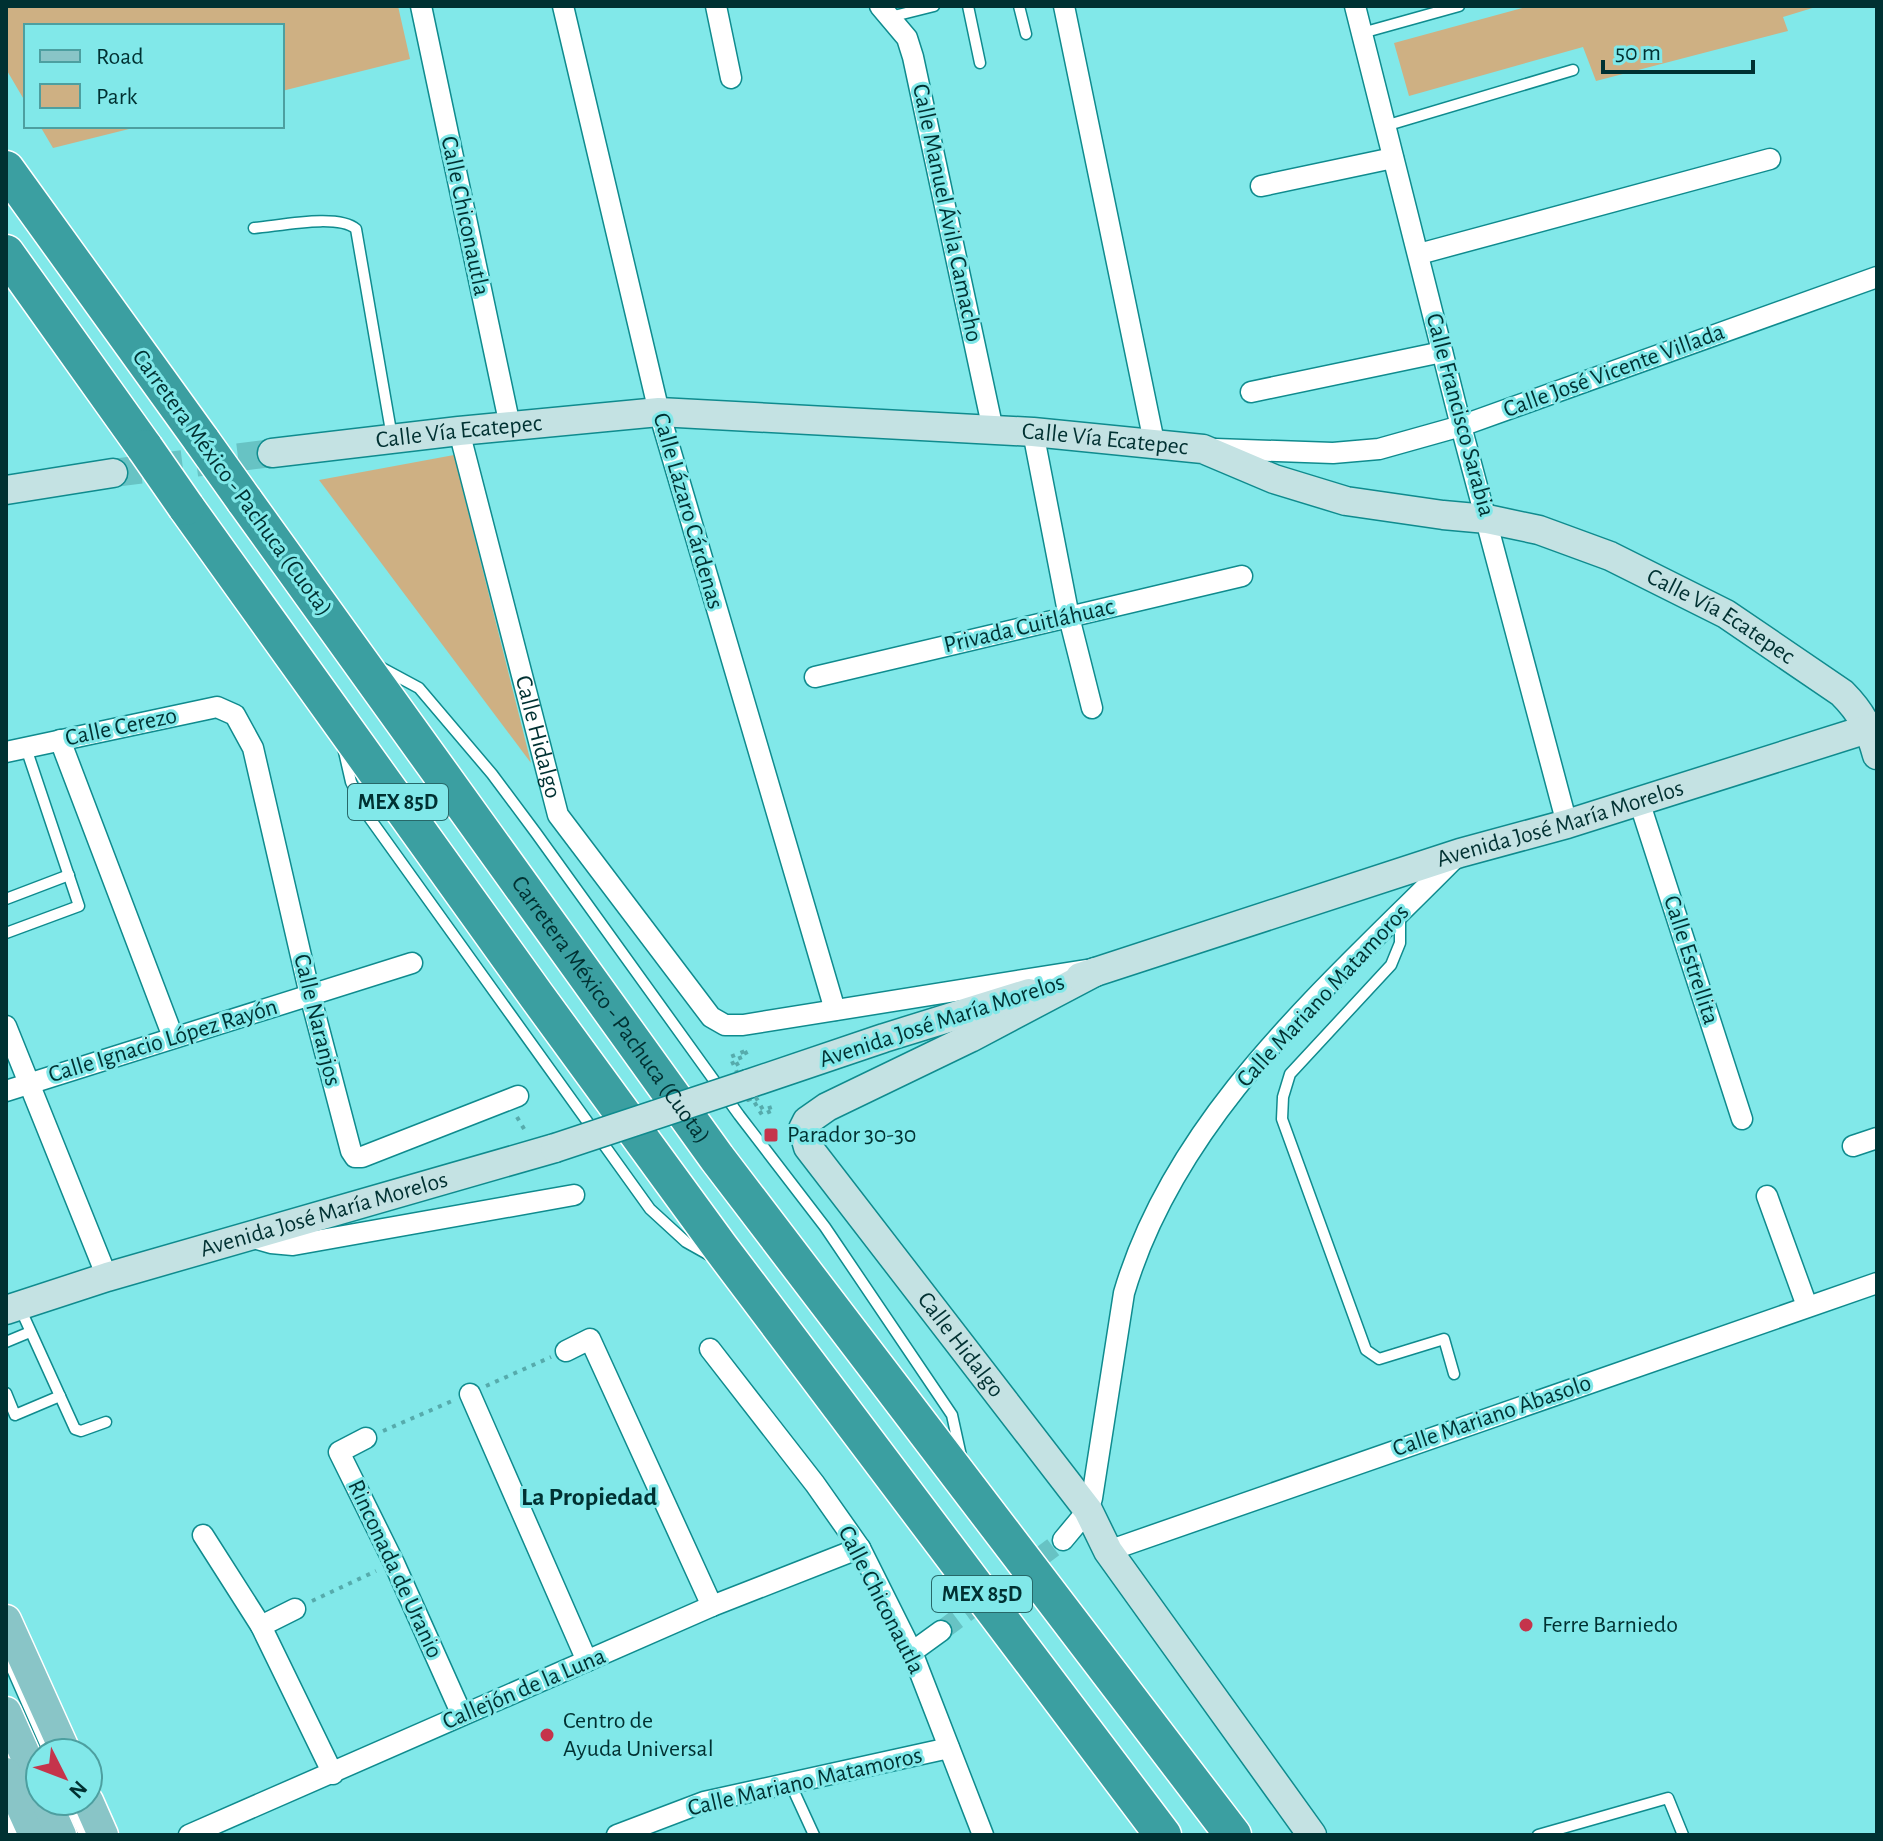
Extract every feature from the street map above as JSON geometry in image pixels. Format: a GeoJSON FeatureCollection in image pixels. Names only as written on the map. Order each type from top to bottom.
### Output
{"type":"FeatureCollection","features":[{"type":"Feature","properties":{"kind":"highway","name":"Carretera México - Pachuca (Cuota)"},"geometry":{"type":"LineString","coordinates":[[6,169],[710,1149],[1233,1835]]}},
{"type":"Feature","properties":{"kind":"highway","name":"Carretera México - Pachuca (Cuota)"},"geometry":{"type":"LineString","coordinates":[[6,253],[342,725],[737,1270],[1163,1835]]}},
{"type":"Feature","properties":{"kind":"main road","name":"Calle Vía Ecatepec"},"geometry":{"type":"LineString","coordinates":[[272,453],[659,412],[1033,432],[1203,449],[1274,479],[1346,501],[1487,519],[1539,530],[1610,556],[1726,614],[1842,693],[1856,707],[1875,736]]}},
{"type":"Feature","properties":{"kind":"main road"},"geometry":{"type":"LineString","coordinates":[[6,490],[113,473]]}},
{"type":"Feature","properties":{"kind":"main road","name":"Avenida José María Morelos"},"geometry":{"type":"LineString","coordinates":[[12,1308],[107,1277],[546,1151],[743,1078],[884,1038],[1460,853],[1875,736]]}},
{"type":"Feature","properties":{"kind":"main road","name":"Calle Hidalgo"},"geometry":{"type":"LineString","coordinates":[[1106,968],[827,1107],[807,1121],[803,1129],[808,1147],[1088,1510],[1108,1551],[1312,1835]]}},
{"type":"Feature","properties":{"kind":"main road"},"geometry":{"type":"LineString","coordinates":[[6,1620],[59,1737]]}},
{"type":"Feature","properties":{"kind":"main road"},"geometry":{"type":"LineString","coordinates":[[6,1712],[24,1752]]}},
{"type":"Feature","properties":{"kind":"main road"},"geometry":{"type":"LineString","coordinates":[[6,1773],[28,1821],[61,1835]]}},
{"type":"Feature","properties":{"kind":"street","name":"Calle Chiconautla"},"geometry":{"type":"LineString","coordinates":[[421,6],[510,426]]}},
{"type":"Feature","properties":{"kind":"street","name":"Calle Lázaro Cárdenas"},"geometry":{"type":"LineString","coordinates":[[563,6],[659,412],[835,1010]]}},
{"type":"Feature","properties":{"kind":"street"},"geometry":{"type":"LineString","coordinates":[[716,6],[731,78]]}},
{"type":"Feature","properties":{"kind":"street"},"geometry":{"type":"LineString","coordinates":[[1064,6],[1154,442]]}},
{"type":"Feature","properties":{"kind":"street","name":"Calle Francisco Sarabia"},"geometry":{"type":"LineString","coordinates":[[1355,6],[1461,426],[1567,824]]}},
{"type":"Feature","properties":{"kind":"street","name":"Calle Manuel Ávila Camacho"},"geometry":{"type":"LineString","coordinates":[[885,11],[907,38],[913,57],[993,430]]}},
{"type":"Feature","properties":{"kind":"street"},"geometry":{"type":"LineString","coordinates":[[1261,186],[1393,158]]}},
{"type":"Feature","properties":{"kind":"street"},"geometry":{"type":"LineString","coordinates":[[1419,254],[1770,159]]}},
{"type":"Feature","properties":{"kind":"street","name":"Calle José Vicente Villada"},"geometry":{"type":"LineString","coordinates":[[1203,449],[1348,452],[1379,449],[1461,426],[1877,277]]}},
{"type":"Feature","properties":{"kind":"street"},"geometry":{"type":"LineString","coordinates":[[1251,392],[1442,352]]}},
{"type":"Feature","properties":{"kind":"street","name":"Calle Hidalgo"},"geometry":{"type":"LineString","coordinates":[[459,431],[558,815],[711,1017],[725,1025],[743,1025],[1106,968]]}},
{"type":"Feature","properties":{"kind":"street"},"geometry":{"type":"LineString","coordinates":[[1033,432],[1069,617],[1092,708]]}},
{"type":"Feature","properties":{"kind":"street","name":"Privada Cuitláhuac"},"geometry":{"type":"LineString","coordinates":[[815,677],[1242,576]]}},
{"type":"Feature","properties":{"kind":"street","name":"Calle Cerezo"},"geometry":{"type":"LineString","coordinates":[[16,750],[217,707],[235,715]]}},
{"type":"Feature","properties":{"kind":"street","name":"Calle Naranjos"},"geometry":{"type":"LineString","coordinates":[[235,715],[253,748],[310,995],[355,1157],[362,1157],[513,1098]]}},
{"type":"Feature","properties":{"kind":"street"},"geometry":{"type":"LineString","coordinates":[[60,740],[173,1037]]}},
{"type":"Feature","properties":{"kind":"street","name":"Calle Estrellita"},"geometry":{"type":"LineString","coordinates":[[1639,801],[1742,1119]]}},
{"type":"Feature","properties":{"kind":"street","name":"Calle Mariano Matamoros"},"geometry":{"type":"LineString","coordinates":[[1088,1510],[1098,1465],[1124,1293],[1133,1261],[1172,1178],[1250,1068],[1460,853]]}},
{"type":"Feature","properties":{"kind":"street","name":"Calle Ignacio López Rayón"},"geometry":{"type":"LineString","coordinates":[[6,1091],[412,963]]}},
{"type":"Feature","properties":{"kind":"street"},"geometry":{"type":"LineString","coordinates":[[6,1026],[107,1277]]}},
{"type":"Feature","properties":{"kind":"street"},"geometry":{"type":"LineString","coordinates":[[1853,1146],[1877,1138]]}},
{"type":"Feature","properties":{"kind":"street"},"geometry":{"type":"LineString","coordinates":[[250,1237],[293,1245],[574,1195]]}},
{"type":"Feature","properties":{"kind":"street"},"geometry":{"type":"LineString","coordinates":[[1767,1196],[1807,1306]]}},
{"type":"Feature","properties":{"kind":"street","name":"Calle Mariano Abasolo"},"geometry":{"type":"LineString","coordinates":[[1108,1551],[1877,1283]]}},
{"type":"Feature","properties":{"kind":"street"},"geometry":{"type":"LineString","coordinates":[[566,1351],[590,1339],[712,1606]]}},
{"type":"Feature","properties":{"kind":"street","name":"Calle Chiconautla"},"geometry":{"type":"LineString","coordinates":[[710,1349],[815,1484],[860,1548],[912,1652],[983,1835]]}},
{"type":"Feature","properties":{"kind":"street"},"geometry":{"type":"LineString","coordinates":[[470,1394],[587,1661]]}},
{"type":"Feature","properties":{"kind":"street","name":"Rinconada de Uranio"},"geometry":{"type":"LineString","coordinates":[[366,1438],[339,1452],[394,1563],[462,1715]]}},
{"type":"Feature","properties":{"kind":"street"},"geometry":{"type":"LineString","coordinates":[[1063,1540],[1088,1510]]}},
{"type":"Feature","properties":{"kind":"street"},"geometry":{"type":"LineString","coordinates":[[203,1535],[261,1626],[333,1774]]}},
{"type":"Feature","properties":{"kind":"street","name":"Callejón de la Luna"},"geometry":{"type":"LineString","coordinates":[[189,1835],[712,1606],[860,1548]]}},
{"type":"Feature","properties":{"kind":"street"},"geometry":{"type":"LineString","coordinates":[[261,1626],[295,1609]]}},
{"type":"Feature","properties":{"kind":"street"},"geometry":{"type":"LineString","coordinates":[[912,1652],[941,1631]]}},
{"type":"Feature","properties":{"kind":"street","name":"Calle Mariano Matamoros"},"geometry":{"type":"LineString","coordinates":[[617,1835],[704,1802],[949,1748]]}},
{"type":"Feature","properties":{"kind":"lane"},"geometry":{"type":"LineString","coordinates":[[885,11],[934,6]]}},
{"type":"Feature","properties":{"kind":"lane"},"geometry":{"type":"LineString","coordinates":[[968,6],[980,63]]}},
{"type":"Feature","properties":{"kind":"lane"},"geometry":{"type":"LineString","coordinates":[[1019,6],[1026,34]]}},
{"type":"Feature","properties":{"kind":"lane"},"geometry":{"type":"LineString","coordinates":[[1362,33],[1459,6]]}},
{"type":"Feature","properties":{"kind":"lane"},"geometry":{"type":"LineString","coordinates":[[1385,126],[1573,70]]}},
{"type":"Feature","properties":{"kind":"lane"},"geometry":{"type":"LineString","coordinates":[[254,228],[335,220],[349,223],[356,229],[392,439]]}},
{"type":"Feature","properties":{"kind":"lane"},"geometry":{"type":"LineString","coordinates":[[6,933],[79,906],[16,750]]}},
{"type":"Feature","properties":{"kind":"lane"},"geometry":{"type":"LineString","coordinates":[[6,899],[69,875]]}},
{"type":"Feature","properties":{"kind":"lane"},"geometry":{"type":"LineString","coordinates":[[1400,913],[1400,943],[1391,965],[1290,1074],[1283,1097],[1282,1119],[1366,1350],[1379,1359],[1444,1339],[1454,1374]]}},
{"type":"Feature","properties":{"kind":"lane"},"geometry":{"type":"LineString","coordinates":[[12,1308],[30,1332],[78,1431],[106,1422]]}},
{"type":"Feature","properties":{"kind":"lane"},"geometry":{"type":"LineString","coordinates":[[6,1342],[30,1332]]}},
{"type":"Feature","properties":{"kind":"lane"},"geometry":{"type":"LineString","coordinates":[[6,1393],[11,1418],[60,1396]]}},
{"type":"Feature","properties":{"kind":"lane"},"geometry":{"type":"LineString","coordinates":[[6,1656],[42,1737]]}},
{"type":"Feature","properties":{"kind":"lane"},"geometry":{"type":"LineString","coordinates":[[791,1785],[814,1835]]}},
{"type":"Feature","properties":{"kind":"lane"},"geometry":{"type":"LineString","coordinates":[[1538,1835],[1668,1798],[1683,1835]]}},
{"type":"Feature","properties":{"kind":"path"},"geometry":{"type":"LineString","coordinates":[[743,1078],[745,1051],[730,1057],[762,1115],[773,1110],[772,1107],[763,1110]]}},
{"type":"Feature","properties":{"kind":"path"},"geometry":{"type":"LineString","coordinates":[[513,1098],[546,1151]]}},
{"type":"Feature","properties":{"kind":"path"},"geometry":{"type":"LineString","coordinates":[[295,1609],[394,1563]]}},
{"type":"Feature","properties":{"kind":"green space"},"geometry":{"type":"Polygon","coordinates":[[[6,6],[398,6],[410,59],[284,90],[284,24],[24,24],[24,100],[6,69],[6,6]]]}},
{"type":"Feature","properties":{"kind":"green space"},"geometry":{"type":"Polygon","coordinates":[[[1530,6],[1819,6],[1783,17],[1788,31],[1596,81],[1583,47],[1409,96],[1394,43],[1530,6]]]}},
{"type":"Feature","properties":{"kind":"green space"},"geometry":{"type":"Polygon","coordinates":[[[41,128],[133,128],[53,148],[41,128]]]}},
{"type":"Feature","properties":{"kind":"green space"},"geometry":{"type":"Polygon","coordinates":[[[454,455],[531,763],[319,480],[454,455]]]}},
{"type":"Feature","properties":{"kind":"tunnel"},"geometry":{"type":"LineString","coordinates":[[113,473],[272,453]]}},
{"type":"Feature","properties":{"kind":"tunnel"},"geometry":{"type":"LineString","coordinates":[[941,1631],[1063,1540]]}},
{"type":"Feature","properties":{"kind":"place","name":"Parador 30-30"},"geometry":{"type":"Point","coordinates":[771,1135]}},
{"type":"Feature","properties":{"kind":"place","name":"Ferre Barniedo"},"geometry":{"type":"Point","coordinates":[1526,1625]}},
{"type":"Feature","properties":{"kind":"place","name":"Centro de Ayuda Universal"},"geometry":{"type":"Point","coordinates":[547,1735]}},
{"type":"Feature","properties":{"kind":"district","name":"La Propiedad"},"geometry":{"type":"Point","coordinates":[589,1497]}}]}
